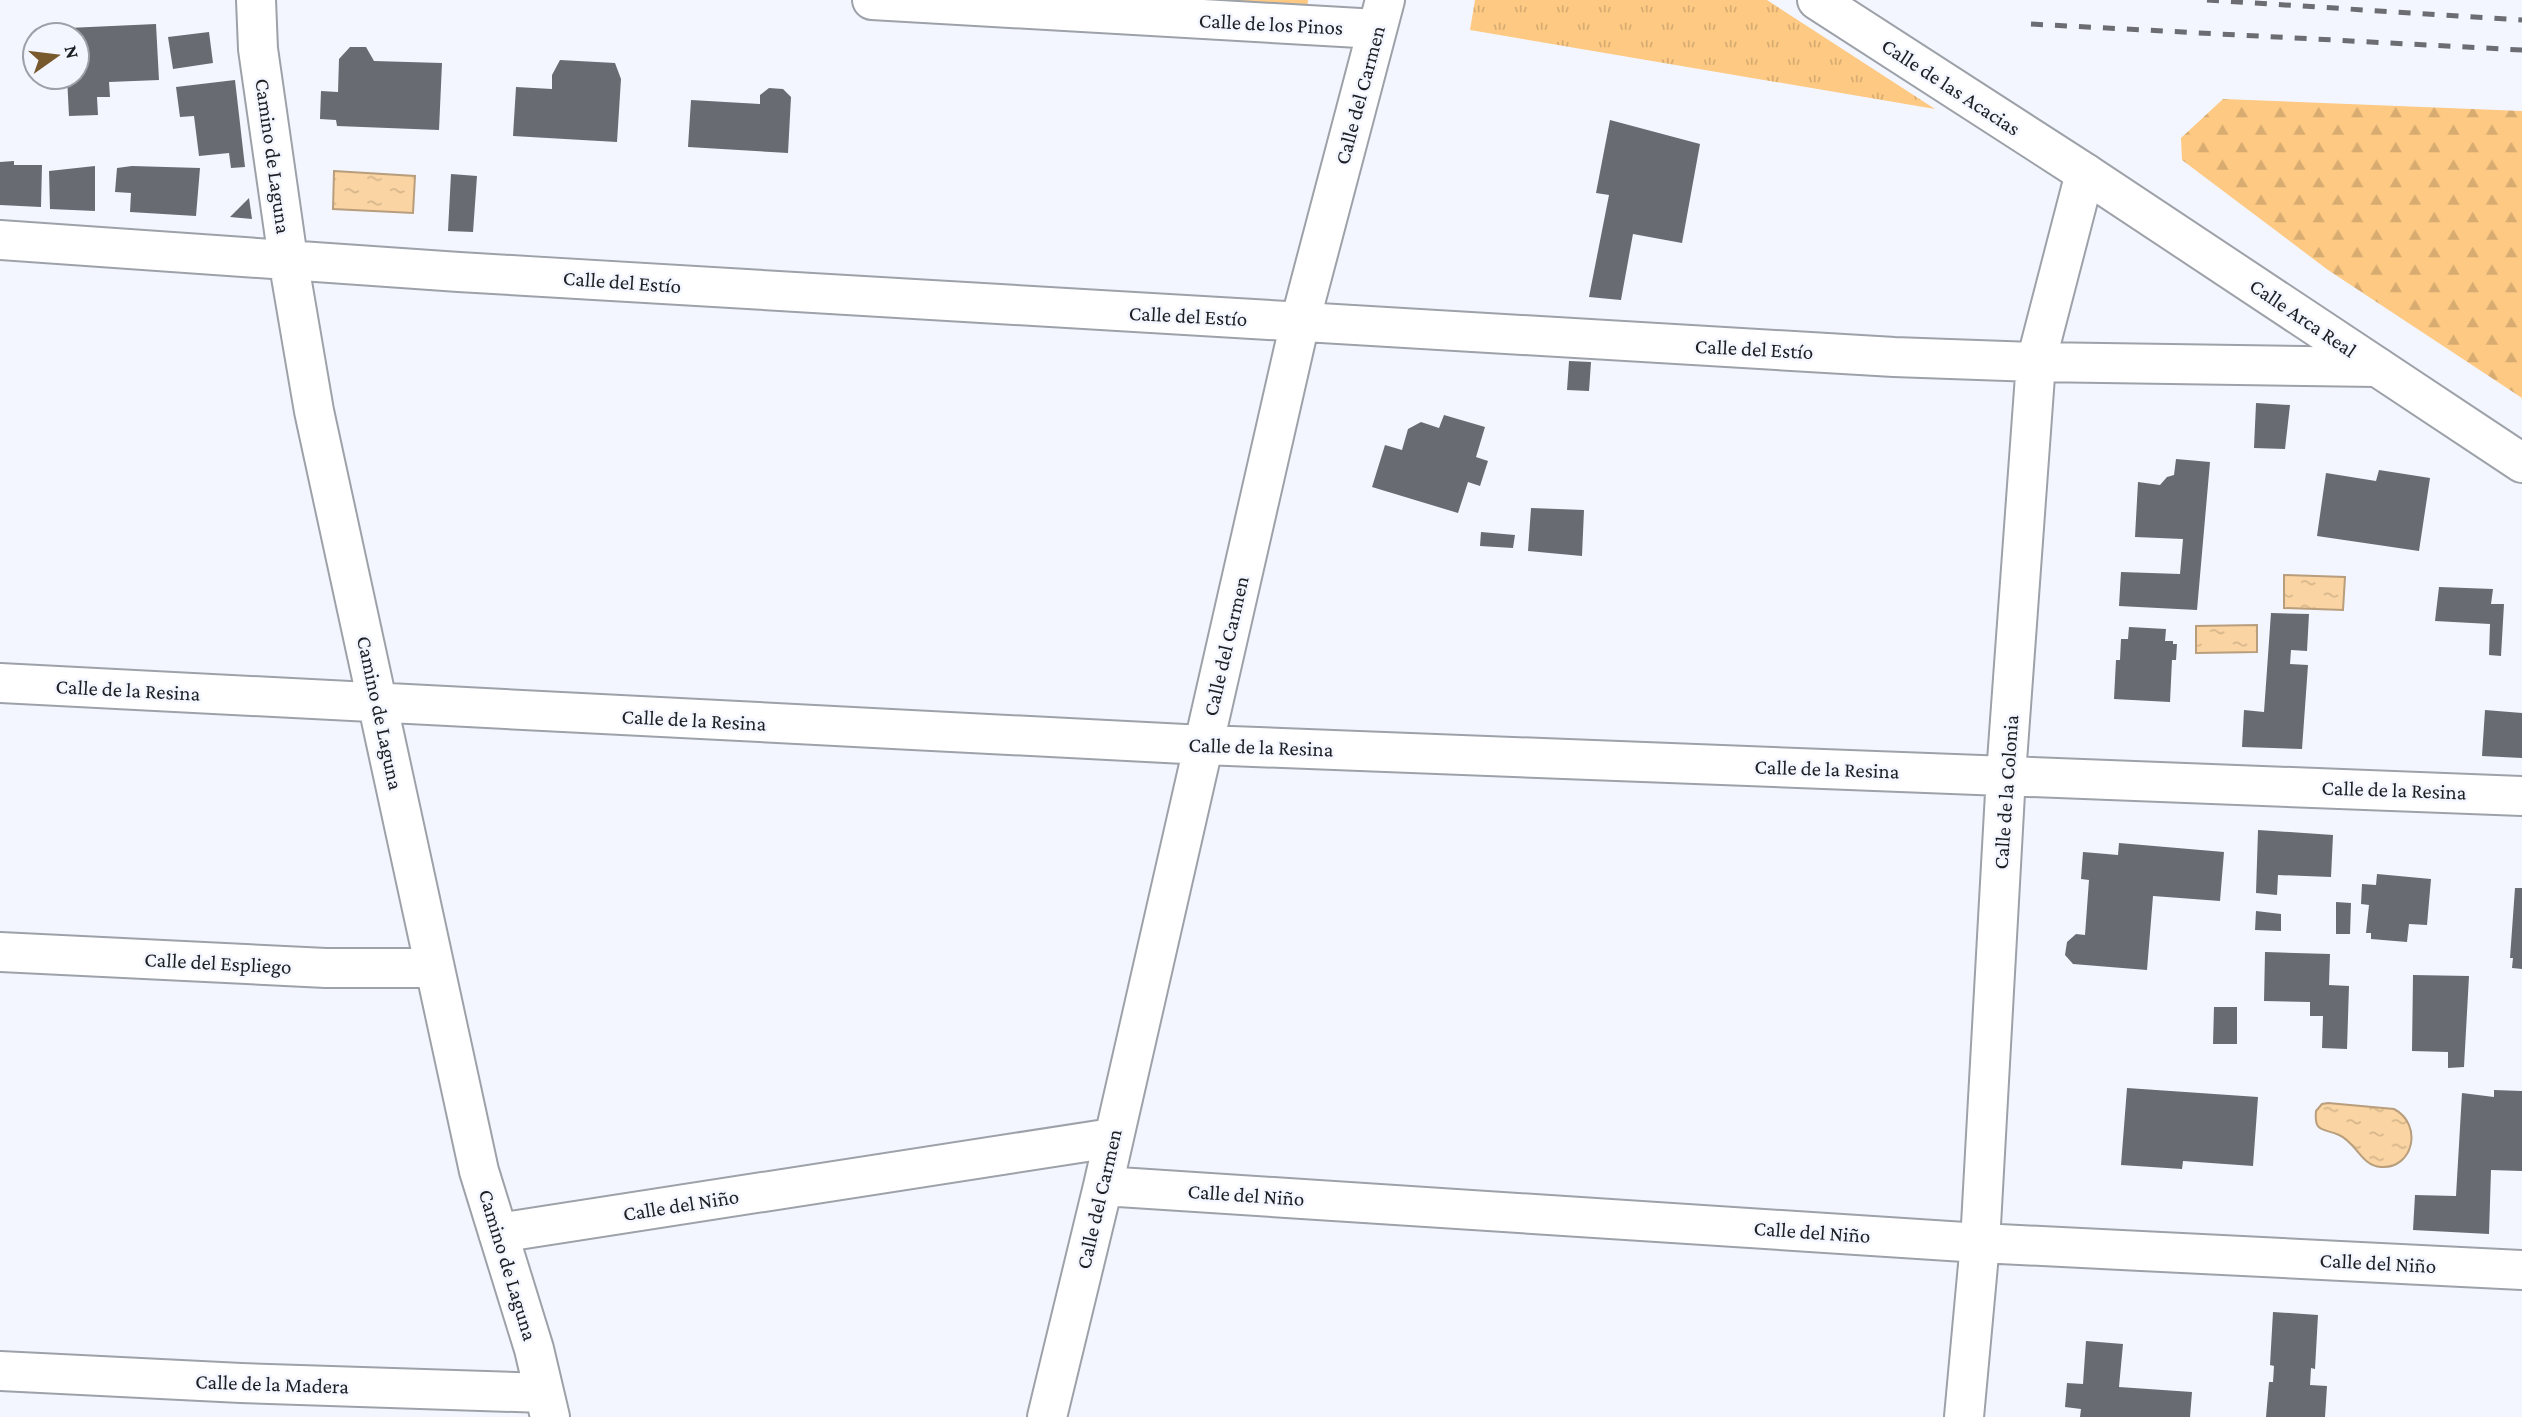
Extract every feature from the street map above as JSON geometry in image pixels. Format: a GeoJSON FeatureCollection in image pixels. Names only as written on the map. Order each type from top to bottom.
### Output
{"type":"FeatureCollection","features":[{"type":"Feature","properties":{"kind":"street","name":"Camino de Laguna"},"geometry":{"type":"LineString","coordinates":[[256,0],[258,49],[288,259],[314,411],[479,1171],[534,1349],[547,1405]]}},
{"type":"Feature","properties":{"kind":"street","name":"Calle de los Pinos"},"geometry":{"type":"LineString","coordinates":[[872,0],[1381,15]]}},
{"type":"Feature","properties":{"kind":"street","name":"Calle de las Acacias"},"geometry":{"type":"LineString","coordinates":[[1817,0],[2085,173]]}},
{"type":"Feature","properties":{"kind":"street","name":"Calle del Carmen"},"geometry":{"type":"LineString","coordinates":[[1047,1417],[1103,1186],[1300,322],[1381,15]]}},
{"type":"Feature","properties":{"kind":"street","name":"Calle de la Colonia"},"geometry":{"type":"LineString","coordinates":[[1964,1417],[1980,1243],[2006,775],[2036,362],[2085,173]]}},
{"type":"Feature","properties":{"kind":"street","name":"Calle Arca Real"},"geometry":{"type":"LineString","coordinates":[[2085,173],[2522,463]]}},
{"type":"Feature","properties":{"kind":"street","name":"Calle del Estío"},"geometry":{"type":"LineString","coordinates":[[0,240],[487,273],[1894,357],[2377,367]]}},
{"type":"Feature","properties":{"kind":"street","name":"Calle de la Resina"},"geometry":{"type":"LineString","coordinates":[[0,683],[1204,746],[2522,796]]}},
{"type":"Feature","properties":{"kind":"street","name":"Calle del Espliego"},"geometry":{"type":"LineString","coordinates":[[0,952],[326,968],[435,968]]}},
{"type":"Feature","properties":{"kind":"street","name":"Calle del Niño"},"geometry":{"type":"LineString","coordinates":[[498,1233],[1112,1138]]}},
{"type":"Feature","properties":{"kind":"street","name":"Calle del Niño"},"geometry":{"type":"LineString","coordinates":[[1103,1186],[1980,1243],[2522,1270]]}},
{"type":"Feature","properties":{"kind":"street","name":"Calle de la Madera"},"geometry":{"type":"LineString","coordinates":[[0,1371],[241,1383],[547,1405]]}},
{"type":"Feature","properties":{"kind":"green space"},"geometry":{"type":"Polygon","coordinates":[[[1115,0],[1308,0],[1307,10],[1115,0]]]}},
{"type":"Feature","properties":{"kind":"green space"},"geometry":{"type":"Polygon","coordinates":[[[1475,0],[1767,0],[1935,109],[1470,30],[1475,0]]]}},
{"type":"Feature","properties":{"kind":"green space"},"geometry":{"type":"Polygon","coordinates":[[[2223,99],[2522,111],[2522,398],[2328,270],[2182,160],[2181,138],[2223,99]]]}},
{"type":"Feature","properties":{"kind":"water"},"geometry":{"type":"Polygon","coordinates":[[[334,171],[415,176],[413,213],[333,209],[334,171]]]}},
{"type":"Feature","properties":{"kind":"water"},"geometry":{"type":"Polygon","coordinates":[[[2284,575],[2345,577],[2343,610],[2284,608],[2284,575]]]}},
{"type":"Feature","properties":{"kind":"water"},"geometry":{"type":"Polygon","coordinates":[[[2257,625],[2257,652],[2196,653],[2196,626],[2257,625]]]}},
{"type":"Feature","properties":{"kind":"water"},"geometry":{"type":"Polygon","coordinates":[[[2322,1104],[2394,1109],[2409,1125],[2411,1144],[2407,1153],[2401,1161],[2392,1166],[2381,1167],[2368,1163],[2345,1138],[2321,1129],[2316,1123],[2316,1111],[2322,1104]]]}},
{"type":"Feature","properties":{"kind":"building"},"geometry":{"type":"Polygon","coordinates":[[[156,24],[159,80],[109,82],[110,97],[97,97],[98,115],[69,116],[68,91],[91,91],[91,27],[156,24]]]}},
{"type":"Feature","properties":{"kind":"building"},"geometry":{"type":"Polygon","coordinates":[[[209,32],[213,63],[173,69],[168,37],[209,32]]]}},
{"type":"Feature","properties":{"kind":"building"},"geometry":{"type":"Polygon","coordinates":[[[350,47],[366,47],[374,61],[442,63],[439,130],[337,126],[336,120],[320,119],[321,91],[338,92],[339,59],[350,47]]]}},
{"type":"Feature","properties":{"kind":"building"},"geometry":{"type":"Polygon","coordinates":[[[560,60],[615,63],[621,79],[617,142],[513,136],[516,87],[552,89],[552,75],[560,60]]]}},
{"type":"Feature","properties":{"kind":"building"},"geometry":{"type":"Polygon","coordinates":[[[235,80],[245,167],[231,168],[229,153],[199,156],[194,116],[180,117],[176,87],[235,80]]]}},
{"type":"Feature","properties":{"kind":"building"},"geometry":{"type":"Polygon","coordinates":[[[769,88],[783,89],[791,97],[788,153],[688,147],[691,100],[760,104],[760,95],[769,88]]]}},
{"type":"Feature","properties":{"kind":"building"},"geometry":{"type":"Polygon","coordinates":[[[1610,120],[1700,144],[1682,243],[1633,234],[1621,300],[1589,297],[1609,195],[1596,193],[1610,120]]]}},
{"type":"Feature","properties":{"kind":"building"},"geometry":{"type":"Polygon","coordinates":[[[14,161],[14,165],[42,165],[41,207],[0,205],[0,162],[14,161]]]}},
{"type":"Feature","properties":{"kind":"building"},"geometry":{"type":"Polygon","coordinates":[[[95,166],[95,211],[50,209],[49,171],[95,166]]]}},
{"type":"Feature","properties":{"kind":"building"},"geometry":{"type":"Polygon","coordinates":[[[117,168],[200,168],[196,216],[130,212],[131,193],[115,192],[117,168]]]}},
{"type":"Feature","properties":{"kind":"building"},"geometry":{"type":"Polygon","coordinates":[[[451,174],[477,176],[473,232],[448,231],[451,174]]]}},
{"type":"Feature","properties":{"kind":"building"},"geometry":{"type":"Polygon","coordinates":[[[249,198],[252,219],[230,217],[249,198]]]}},
{"type":"Feature","properties":{"kind":"building"},"geometry":{"type":"Polygon","coordinates":[[[1569,361],[1591,362],[1589,391],[1567,390],[1569,361]]]}},
{"type":"Feature","properties":{"kind":"building"},"geometry":{"type":"Polygon","coordinates":[[[2256,403],[2290,405],[2285,449],[2254,448],[2256,403]]]}},
{"type":"Feature","properties":{"kind":"building"},"geometry":{"type":"Polygon","coordinates":[[[1444,415],[1485,427],[1476,457],[1488,461],[1480,486],[1468,482],[1458,513],[1372,487],[1385,445],[1402,450],[1408,429],[1421,422],[1439,428],[1444,415]]]}},
{"type":"Feature","properties":{"kind":"building"},"geometry":{"type":"Polygon","coordinates":[[[2176,459],[2210,462],[2197,610],[2119,606],[2121,572],[2180,574],[2183,539],[2135,537],[2138,482],[2160,485],[2167,477],[2174,475],[2176,459]]]}},
{"type":"Feature","properties":{"kind":"building"},"geometry":{"type":"Polygon","coordinates":[[[2379,470],[2430,478],[2419,551],[2317,536],[2326,473],[2376,481],[2379,470]]]}},
{"type":"Feature","properties":{"kind":"building"},"geometry":{"type":"Polygon","coordinates":[[[1531,508],[1584,510],[1582,556],[1528,551],[1531,508]]]}},
{"type":"Feature","properties":{"kind":"building"},"geometry":{"type":"Polygon","coordinates":[[[1481,532],[1515,535],[1513,548],[1480,546],[1481,532]]]}},
{"type":"Feature","properties":{"kind":"building"},"geometry":{"type":"Polygon","coordinates":[[[2439,587],[2493,589],[2491,604],[2504,604],[2501,656],[2489,655],[2490,624],[2435,621],[2439,587]]]}},
{"type":"Feature","properties":{"kind":"building"},"geometry":{"type":"Polygon","coordinates":[[[2271,613],[2309,614],[2307,651],[2291,650],[2290,664],[2308,665],[2302,749],[2242,747],[2244,710],[2264,712],[2271,613]]]}},
{"type":"Feature","properties":{"kind":"building"},"geometry":{"type":"Polygon","coordinates":[[[2129,627],[2166,629],[2165,641],[2177,644],[2176,660],[2172,660],[2170,702],[2114,699],[2116,660],[2120,660],[2121,639],[2128,639],[2129,627]]]}},
{"type":"Feature","properties":{"kind":"building"},"geometry":{"type":"Polygon","coordinates":[[[2485,710],[2522,713],[2522,758],[2482,756],[2485,710]]]}},
{"type":"Feature","properties":{"kind":"building"},"geometry":{"type":"Polygon","coordinates":[[[2258,830],[2333,835],[2331,877],[2278,875],[2277,895],[2256,893],[2258,830]]]}},
{"type":"Feature","properties":{"kind":"building"},"geometry":{"type":"Polygon","coordinates":[[[2119,843],[2224,852],[2220,901],[2153,896],[2147,970],[2073,964],[2065,955],[2067,942],[2076,934],[2085,935],[2089,880],[2081,879],[2083,852],[2118,855],[2119,843]]]}},
{"type":"Feature","properties":{"kind":"building"},"geometry":{"type":"Polygon","coordinates":[[[2377,874],[2431,879],[2427,925],[2409,924],[2407,942],[2371,939],[2371,933],[2366,933],[2369,905],[2361,904],[2362,884],[2376,885],[2377,874]]]}},
{"type":"Feature","properties":{"kind":"building"},"geometry":{"type":"Polygon","coordinates":[[[2515,888],[2522,888],[2522,969],[2512,968],[2513,958],[2510,958],[2515,888]]]}},
{"type":"Feature","properties":{"kind":"building"},"geometry":{"type":"Polygon","coordinates":[[[2336,902],[2351,903],[2350,934],[2336,934],[2336,902]]]}},
{"type":"Feature","properties":{"kind":"building"},"geometry":{"type":"Polygon","coordinates":[[[2256,911],[2281,914],[2281,931],[2255,930],[2256,911]]]}},
{"type":"Feature","properties":{"kind":"building"},"geometry":{"type":"Polygon","coordinates":[[[2265,952],[2330,954],[2329,985],[2349,986],[2347,1049],[2322,1048],[2323,1016],[2310,1016],[2310,1002],[2264,1001],[2265,952]]]}},
{"type":"Feature","properties":{"kind":"building"},"geometry":{"type":"Polygon","coordinates":[[[2413,975],[2469,976],[2464,1067],[2448,1068],[2448,1052],[2412,1051],[2413,975]]]}},
{"type":"Feature","properties":{"kind":"building"},"geometry":{"type":"Polygon","coordinates":[[[2214,1007],[2237,1007],[2237,1044],[2213,1044],[2214,1007]]]}},
{"type":"Feature","properties":{"kind":"building"},"geometry":{"type":"Polygon","coordinates":[[[2127,1088],[2258,1097],[2253,1166],[2183,1161],[2182,1169],[2121,1165],[2127,1088]]]}},
{"type":"Feature","properties":{"kind":"building"},"geometry":{"type":"Polygon","coordinates":[[[2494,1090],[2522,1091],[2522,1171],[2491,1170],[2489,1234],[2413,1230],[2415,1195],[2456,1196],[2462,1093],[2494,1097],[2494,1090]]]}},
{"type":"Feature","properties":{"kind":"building"},"geometry":{"type":"Polygon","coordinates":[[[2273,1312],[2318,1315],[2315,1369],[2311,1368],[2310,1385],[2327,1386],[2325,1417],[2266,1417],[2269,1382],[2273,1382],[2274,1366],[2270,1365],[2273,1312]]]}},
{"type":"Feature","properties":{"kind":"building"},"geometry":{"type":"Polygon","coordinates":[[[2086,1341],[2123,1344],[2119,1387],[2192,1392],[2190,1417],[2080,1417],[2081,1409],[2065,1407],[2067,1383],[2083,1384],[2086,1341]]]}},
{"type":"Feature","properties":{"kind":"railway"},"geometry":{"type":"LineString","coordinates":[[2207,0],[2522,20]]}},
{"type":"Feature","properties":{"kind":"railway"},"geometry":{"type":"LineString","coordinates":[[2031,24],[2522,50]]}}]}
